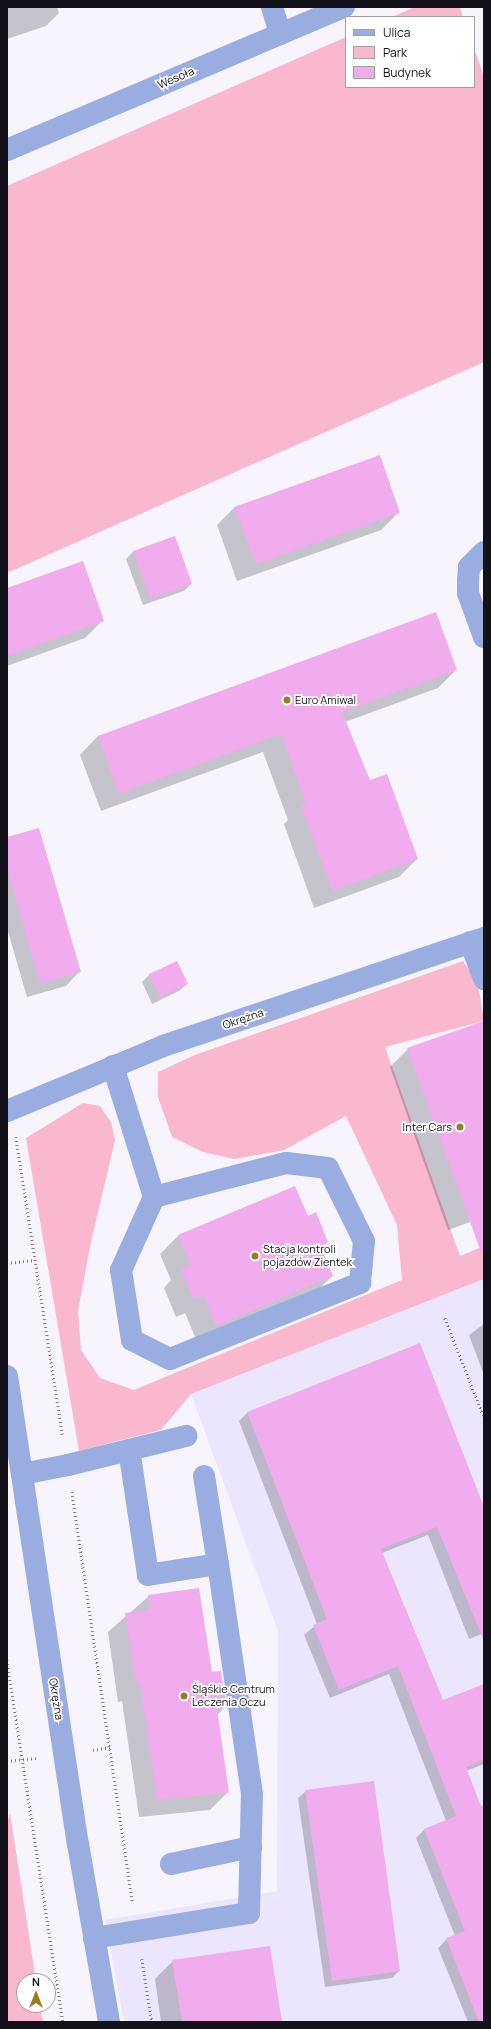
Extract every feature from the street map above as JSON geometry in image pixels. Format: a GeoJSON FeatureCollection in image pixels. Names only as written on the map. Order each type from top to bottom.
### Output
{"type":"FeatureCollection","features":[{"type":"Feature","properties":{"kind":"street"},"geometry":{"type":"LineString","coordinates":[[272,7],[280,34]]}},
{"type":"Feature","properties":{"kind":"street","name":"Wesoła"},"geometry":{"type":"LineString","coordinates":[[7,150],[344,7]]}},
{"type":"Feature","properties":{"kind":"street"},"geometry":{"type":"LineString","coordinates":[[484,552],[469,567],[468,593],[484,637]]}},
{"type":"Feature","properties":{"kind":"street"},"geometry":{"type":"LineString","coordinates":[[477,940],[484,979]]}},
{"type":"Feature","properties":{"kind":"street","name":"Okrężna"},"geometry":{"type":"LineString","coordinates":[[9,1110],[162,1046],[477,940]]}},
{"type":"Feature","properties":{"kind":"street"},"geometry":{"type":"LineString","coordinates":[[113,1066],[154,1198],[121,1270],[132,1340],[170,1359],[360,1283],[364,1241],[328,1168],[286,1163],[154,1198]]}},
{"type":"Feature","properties":{"kind":"street","name":"Okrężna"},"geometry":{"type":"LineString","coordinates":[[7,1376],[94,1938],[109,2022]]}},
{"type":"Feature","properties":{"kind":"street"},"geometry":{"type":"LineString","coordinates":[[22,1474],[68,1465],[186,1436]]}},
{"type":"Feature","properties":{"kind":"street"},"geometry":{"type":"LineString","coordinates":[[129,1450],[148,1575],[218,1564]]}},
{"type":"Feature","properties":{"kind":"street"},"geometry":{"type":"LineString","coordinates":[[94,1938],[138,1929],[250,1913],[252,1794],[204,1476]]}},
{"type":"Feature","properties":{"kind":"street"},"geometry":{"type":"LineString","coordinates":[[171,1864],[251,1848]]}},
{"type":"Feature","properties":{"kind":"path"},"geometry":{"type":"LineString","coordinates":[[9,1110],[68,1465],[152,2022]]}},
{"type":"Feature","properties":{"kind":"path"},"geometry":{"type":"LineString","coordinates":[[7,1263],[35,1260]]}},
{"type":"Feature","properties":{"kind":"path"},"geometry":{"type":"LineString","coordinates":[[445,1318],[484,1417]]}},
{"type":"Feature","properties":{"kind":"path"},"geometry":{"type":"LineString","coordinates":[[7,1660],[21,1761],[63,2022]]}},
{"type":"Feature","properties":{"kind":"path"},"geometry":{"type":"LineString","coordinates":[[7,1761],[21,1761]]}},
{"type":"Feature","properties":{"kind":"shaded area"},"geometry":{"type":"Polygon","coordinates":[[[484,1279],[484,2022],[124,2022],[105,1920],[277,1891],[278,1631],[191,1394],[484,1279]]]}},
{"type":"Feature","properties":{"kind":"green space"},"geometry":{"type":"Polygon","coordinates":[[[415,7],[460,7],[463,16],[394,16],[415,7]]]}},
{"type":"Feature","properties":{"kind":"green space"},"geometry":{"type":"Polygon","coordinates":[[[345,37],[345,88],[475,88],[475,51],[484,77],[484,362],[7,573],[7,186],[345,37]]]}},
{"type":"Feature","properties":{"kind":"green space"},"geometry":{"type":"Polygon","coordinates":[[[463,961],[478,984],[484,1021],[385,1047],[460,1256],[484,1246],[484,1279],[191,1394],[161,1430],[79,1451],[26,1138],[83,1103],[100,1106],[111,1122],[115,1140],[91,1242],[78,1311],[81,1350],[100,1378],[134,1390],[402,1280],[397,1225],[346,1116],[284,1150],[234,1159],[203,1152],[172,1137],[158,1097],[158,1072],[195,1055],[463,961]]]}},
{"type":"Feature","properties":{"kind":"green space"},"geometry":{"type":"Polygon","coordinates":[[[10,1813],[35,1973],[16,1973],[16,2013],[41,2013],[43,2022],[7,2022],[7,1824],[10,1813]]]}},
{"type":"Feature","properties":{"kind":"building"},"geometry":{"type":"Polygon","coordinates":[[[380,455],[400,513],[256,564],[234,507],[380,455]]]}},
{"type":"Feature","properties":{"kind":"building"},"geometry":{"type":"Polygon","coordinates":[[[175,536],[192,584],[150,599],[133,551],[175,536]]]}},
{"type":"Feature","properties":{"kind":"building"},"geometry":{"type":"Polygon","coordinates":[[[83,561],[104,621],[7,656],[7,588],[83,561]]]}},
{"type":"Feature","properties":{"kind":"building","name":"Euro Amiwal"},"geometry":{"type":"Polygon","coordinates":[[[436,612],[457,670],[342,712],[370,780],[387,774],[418,859],[332,891],[301,805],[306,803],[281,734],[119,794],[98,736],[436,612]]]}},
{"type":"Feature","properties":{"kind":"building"},"geometry":{"type":"Polygon","coordinates":[[[39,828],[81,972],[40,984],[7,868],[7,837],[39,828]]]}},
{"type":"Feature","properties":{"kind":"building"},"geometry":{"type":"Polygon","coordinates":[[[177,961],[188,984],[160,997],[149,974],[177,961]]]}},
{"type":"Feature","properties":{"kind":"building","name":"Inter Cars"},"geometry":{"type":"Polygon","coordinates":[[[484,1021],[484,1252],[481,1252],[407,1048],[484,1021]]]}},
{"type":"Feature","properties":{"kind":"building","name":"Stacja kontroli pojazdów Zientek"},"geometry":{"type":"Polygon","coordinates":[[[295,1186],[308,1216],[316,1212],[328,1242],[321,1247],[333,1276],[216,1326],[203,1296],[194,1299],[181,1269],[190,1264],[178,1235],[295,1186]]]}},
{"type":"Feature","properties":{"kind":"building"},"geometry":{"type":"Polygon","coordinates":[[[420,1343],[484,1507],[484,1641],[437,1527],[381,1549],[443,1700],[484,1684],[484,1760],[466,1767],[481,1806],[484,1805],[484,2022],[479,2022],[446,1938],[465,1931],[424,1829],[456,1816],[398,1666],[339,1690],[313,1625],[327,1619],[247,1412],[420,1343]]]}},
{"type":"Feature","properties":{"kind":"building","name":"Śląśkie Centrum Leczenia Oczu"},"geometry":{"type":"Polygon","coordinates":[[[199,1588],[212,1672],[221,1671],[227,1707],[217,1709],[229,1793],[157,1800],[140,1684],[136,1684],[125,1613],[150,1610],[148,1595],[199,1588]]]}},
{"type":"Feature","properties":{"kind":"building"},"geometry":{"type":"Polygon","coordinates":[[[374,1781],[400,1971],[332,1981],[305,1790],[374,1781]]]}},
{"type":"Feature","properties":{"kind":"building"},"geometry":{"type":"Polygon","coordinates":[[[270,1946],[282,2022],[182,2022],[172,1960],[270,1946]]]}},
{"type":"Feature","properties":{"kind":"place","name":"Euro Amiwal"},"geometry":{"type":"Point","coordinates":[287,700]}},
{"type":"Feature","properties":{"kind":"place","name":"Inter Cars"},"geometry":{"type":"Point","coordinates":[460,1127]}},
{"type":"Feature","properties":{"kind":"place","name":"Stacja kontroli pojazdów Zientek"},"geometry":{"type":"Point","coordinates":[255,1256]}},
{"type":"Feature","properties":{"kind":"place","name":"Śląśkie Centrum Leczenia Oczu"},"geometry":{"type":"Point","coordinates":[184,1696]}}]}
